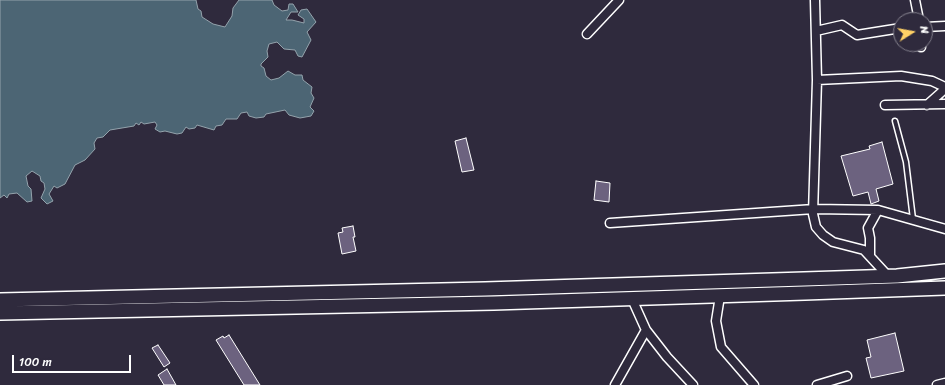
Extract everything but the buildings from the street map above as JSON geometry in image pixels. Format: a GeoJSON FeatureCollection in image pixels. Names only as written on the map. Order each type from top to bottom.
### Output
{"type":"FeatureCollection","features":[{"type":"Feature","properties":{"kind":"highway"},"geometry":{"type":"LineString","coordinates":[[0,300],[485,289],[888,276],[945,271]]}},
{"type":"Feature","properties":{"kind":"highway"},"geometry":{"type":"LineString","coordinates":[[0,313],[486,303],[945,288]]}},
{"type":"Feature","properties":{"kind":"street"},"geometry":{"type":"LineString","coordinates":[[587,34],[619,0]]}},
{"type":"Feature","properties":{"kind":"street"},"geometry":{"type":"LineString","coordinates":[[816,0],[817,80],[814,209],[816,227],[823,235],[833,242],[864,250],[888,276]]}},
{"type":"Feature","properties":{"kind":"street"},"geometry":{"type":"LineString","coordinates":[[915,0],[917,12]]}},
{"type":"Feature","properties":{"kind":"street"},"geometry":{"type":"LineString","coordinates":[[816,31],[842,25],[857,36],[893,29]]}},
{"type":"Feature","properties":{"kind":"street"},"geometry":{"type":"LineString","coordinates":[[933,27],[945,26]]}},
{"type":"Feature","properties":{"kind":"street"},"geometry":{"type":"LineString","coordinates":[[817,80],[901,76],[932,81],[945,88],[927,105]]}},
{"type":"Feature","properties":{"kind":"street"},"geometry":{"type":"LineString","coordinates":[[885,105],[945,104]]}},
{"type":"Feature","properties":{"kind":"street"},"geometry":{"type":"LineString","coordinates":[[610,222],[814,209],[878,210],[945,229]]}},
{"type":"Feature","properties":{"kind":"street"},"geometry":{"type":"LineString","coordinates":[[870,256],[870,238],[868,228],[878,210]]}},
{"type":"Feature","properties":{"kind":"street"},"geometry":{"type":"LineString","coordinates":[[720,296],[716,321],[721,347],[754,385]]}},
{"type":"Feature","properties":{"kind":"street"},"geometry":{"type":"LineString","coordinates":[[632,299],[646,330],[667,357],[693,385]]}},
{"type":"Feature","properties":{"kind":"street"},"geometry":{"type":"LineString","coordinates":[[615,385],[646,330]]}},
{"type":"Feature","properties":{"kind":"street"},"geometry":{"type":"LineString","coordinates":[[817,385],[847,376]]}},
{"type":"Feature","properties":{"kind":"street"},"geometry":{"type":"LineString","coordinates":[[937,385],[945,382]]}},
{"type":"Feature","properties":{"kind":"lane"},"geometry":{"type":"LineString","coordinates":[[895,121],[906,162],[913,219]]}},
{"type":"Feature","properties":{"kind":"water"},"geometry":{"type":"Polygon","coordinates":[[[0,0],[196,0],[202,17],[213,24],[225,27],[232,16],[233,8],[239,0],[272,0],[274,5],[282,11],[288,10],[289,4],[293,4],[298,12],[291,12],[286,20],[304,23],[304,19],[298,15],[301,10],[307,9],[316,22],[307,32],[311,40],[302,57],[298,56],[295,50],[284,49],[277,42],[269,44],[267,51],[268,57],[261,64],[261,66],[264,68],[266,76],[271,80],[279,78],[288,71],[295,75],[302,75],[303,80],[312,87],[311,93],[314,98],[310,107],[314,111],[311,116],[300,118],[289,115],[285,110],[256,118],[249,116],[247,112],[241,113],[237,119],[226,119],[222,125],[216,126],[214,130],[197,125],[195,128],[189,129],[186,127],[182,133],[177,134],[165,131],[160,132],[155,129],[157,125],[155,122],[144,124],[141,122],[139,125],[136,123],[134,126],[110,130],[103,137],[97,138],[94,143],[95,149],[85,160],[75,165],[65,184],[57,188],[54,186],[49,194],[53,201],[47,204],[41,198],[45,189],[44,183],[41,181],[40,176],[32,171],[26,176],[28,186],[31,189],[32,201],[27,202],[17,193],[9,194],[7,198],[4,195],[0,198],[0,0]]]}}]}
